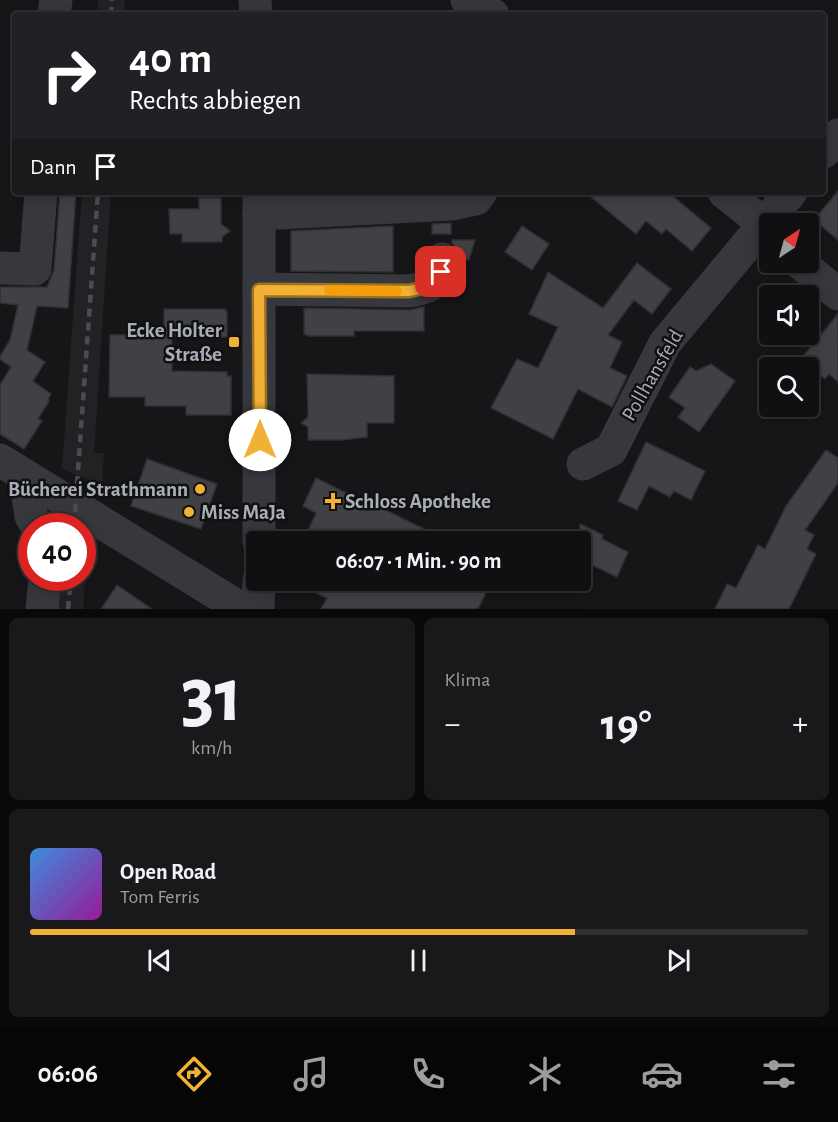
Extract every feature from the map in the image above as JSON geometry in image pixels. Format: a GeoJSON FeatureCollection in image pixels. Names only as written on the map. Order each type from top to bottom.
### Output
{"type":"FeatureCollection","features":[{"type":"Feature","properties":{"kind":"street"},"geometry":{"type":"LineString","coordinates":[[467,0],[488,12]]}},
{"type":"Feature","properties":{"kind":"street"},"geometry":{"type":"LineString","coordinates":[[826,150],[838,135]]}},
{"type":"Feature","properties":{"kind":"street"},"geometry":{"type":"LineString","coordinates":[[0,268],[35,269],[41,195]]}},
{"type":"Feature","properties":{"kind":"street"},"geometry":{"type":"LineString","coordinates":[[727,195],[759,225]]}},
{"type":"Feature","properties":{"kind":"street","name":"Pollhansfeld"},"geometry":{"type":"LineString","coordinates":[[778,213],[788,195]]}},
{"type":"Feature","properties":{"kind":"street"},"geometry":{"type":"LineString","coordinates":[[259,531],[259,203],[467,198]]}},
{"type":"Feature","properties":{"kind":"street","name":"Pollhansfeld"},"geometry":{"type":"LineString","coordinates":[[583,464],[611,450],[665,343],[759,241]]}},
{"type":"Feature","properties":{"kind":"street"},"geometry":{"type":"LineString","coordinates":[[259,290],[409,291],[421,289],[435,283],[441,272],[442,259]]}},
{"type":"Feature","properties":{"kind":"street"},"geometry":{"type":"LineString","coordinates":[[812,273],[838,294]]}},
{"type":"Feature","properties":{"kind":"street"},"geometry":{"type":"LineString","coordinates":[[13,468],[30,513]]}},
{"type":"Feature","properties":{"kind":"street"},"geometry":{"type":"LineString","coordinates":[[13,468],[242,609]]}},
{"type":"Feature","properties":{"kind":"street"},"geometry":{"type":"LineString","coordinates":[[42,609],[44,591]]}},
{"type":"Feature","properties":{"kind":"street"},"geometry":{"type":"LineString","coordinates":[[258,609],[259,591]]}},
{"type":"Feature","properties":{"kind":"shaded area"},"geometry":{"type":"Polygon","coordinates":[[[98,0],[125,0],[124,12],[97,12],[98,0]]]}},
{"type":"Feature","properties":{"kind":"shaded area"},"geometry":{"type":"Polygon","coordinates":[[[82,195],[111,195],[94,453],[104,453],[102,485],[62,469],[82,195]]]}},
{"type":"Feature","properties":{"kind":"shaded area"},"geometry":{"type":"Polygon","coordinates":[[[43,501],[62,513],[47,513],[43,501]]]}},
{"type":"Feature","properties":{"kind":"shaded area"},"geometry":{"type":"Polygon","coordinates":[[[55,591],[84,591],[83,609],[54,609],[55,591]]]}},
{"type":"Feature","properties":{"kind":"building"},"geometry":{"type":"Polygon","coordinates":[[[838,191],[838,240],[819,224],[819,214],[838,191]]]}},
{"type":"Feature","properties":{"kind":"building"},"geometry":{"type":"Polygon","coordinates":[[[60,195],[76,195],[68,308],[37,306],[27,350],[45,362],[33,381],[51,394],[38,419],[42,421],[24,449],[0,434],[0,385],[11,367],[0,359],[0,356],[10,340],[18,305],[0,303],[0,287],[47,287],[54,270],[60,195]]]}},
{"type":"Feature","properties":{"kind":"building"},"geometry":{"type":"Polygon","coordinates":[[[589,195],[672,195],[711,228],[692,251],[666,229],[662,234],[646,221],[636,234],[589,195]]]}},
{"type":"Feature","properties":{"kind":"building"},"geometry":{"type":"Polygon","coordinates":[[[199,198],[221,198],[221,224],[230,231],[222,237],[222,242],[182,242],[182,234],[170,234],[169,209],[199,209],[199,198]]]}},
{"type":"Feature","properties":{"kind":"building"},"geometry":{"type":"Polygon","coordinates":[[[451,223],[451,234],[432,234],[432,224],[451,223]]]}},
{"type":"Feature","properties":{"kind":"building"},"geometry":{"type":"Polygon","coordinates":[[[393,226],[393,272],[291,271],[291,231],[393,226]]]}},
{"type":"Feature","properties":{"kind":"building"},"geometry":{"type":"Polygon","coordinates":[[[522,226],[549,244],[532,270],[505,252],[522,226]]]}},
{"type":"Feature","properties":{"kind":"building"},"geometry":{"type":"Polygon","coordinates":[[[452,240],[475,240],[469,260],[460,260],[459,251],[452,240]]]}},
{"type":"Feature","properties":{"kind":"building"},"geometry":{"type":"Polygon","coordinates":[[[637,263],[671,289],[652,314],[634,300],[608,335],[622,342],[610,368],[627,376],[612,407],[578,389],[553,439],[491,408],[517,359],[538,368],[558,327],[529,314],[548,272],[603,308],[637,263]]]}},
{"type":"Feature","properties":{"kind":"building"},"geometry":{"type":"Polygon","coordinates":[[[424,307],[424,331],[354,331],[354,336],[308,336],[304,334],[304,308],[409,310],[424,307]]]}},
{"type":"Feature","properties":{"kind":"building"},"geometry":{"type":"Polygon","coordinates":[[[164,309],[225,309],[227,312],[227,337],[172,337],[172,371],[227,372],[227,376],[231,376],[231,415],[186,415],[186,406],[145,406],[145,397],[109,397],[110,335],[164,334],[164,309]]]}},
{"type":"Feature","properties":{"kind":"building"},"geometry":{"type":"Polygon","coordinates":[[[838,314],[838,382],[829,374],[825,379],[819,374],[819,357],[802,357],[812,345],[819,345],[819,337],[838,314]]]}},
{"type":"Feature","properties":{"kind":"building"},"geometry":{"type":"Polygon","coordinates":[[[711,364],[735,381],[699,432],[678,417],[685,408],[669,397],[690,367],[696,371],[711,364]]]}},
{"type":"Feature","properties":{"kind":"building"},"geometry":{"type":"Polygon","coordinates":[[[307,374],[394,376],[394,423],[367,423],[367,437],[308,440],[308,427],[301,423],[308,417],[307,374]]]}},
{"type":"Feature","properties":{"kind":"building"},"geometry":{"type":"Polygon","coordinates":[[[646,442],[705,471],[691,500],[674,491],[670,497],[649,486],[637,510],[618,501],[646,442]]]}},
{"type":"Feature","properties":{"kind":"building"},"geometry":{"type":"Polygon","coordinates":[[[826,450],[838,458],[838,483],[805,530],[814,535],[807,549],[816,554],[789,609],[715,609],[727,584],[736,588],[758,545],[765,549],[786,506],[826,450]]]}},
{"type":"Feature","properties":{"kind":"building"},"geometry":{"type":"Polygon","coordinates":[[[147,459],[217,484],[201,529],[131,506],[147,459]]]}},
{"type":"Feature","properties":{"kind":"building"},"geometry":{"type":"Polygon","coordinates":[[[316,478],[428,531],[308,531],[316,513],[303,506],[316,478]]]}},
{"type":"Feature","properties":{"kind":"building"},"geometry":{"type":"Polygon","coordinates":[[[580,524],[603,535],[602,539],[628,552],[617,577],[591,564],[591,531],[580,531],[580,524]]]}},
{"type":"Feature","properties":{"kind":"building"},"geometry":{"type":"Polygon","coordinates":[[[117,585],[152,609],[101,609],[117,585]]]}},
{"type":"Feature","properties":{"kind":"building"},"geometry":{"type":"Polygon","coordinates":[[[313,591],[487,591],[478,609],[321,609],[327,598],[313,591]]]}},
{"type":"Feature","properties":{"kind":"railway"},"geometry":{"type":"LineString","coordinates":[[111,12],[112,0]]}},
{"type":"Feature","properties":{"kind":"railway"},"geometry":{"type":"LineString","coordinates":[[75,513],[98,195]]}},
{"type":"Feature","properties":{"kind":"railway"},"geometry":{"type":"LineString","coordinates":[[68,609],[70,591]]}},
{"type":"Feature","properties":{"kind":"slow traffic"},"geometry":{"type":"LineString","coordinates":[[329,290],[397,291]]}},
{"type":"Feature","properties":{"kind":"place","name":"Ecke Holter Straße"},"geometry":{"type":"Point","coordinates":[234,342]}},
{"type":"Feature","properties":{"kind":"place","name":"Bücherei Strathmann"},"geometry":{"type":"Point","coordinates":[200,489]}},
{"type":"Feature","properties":{"kind":"place","name":"Schloss Apotheke"},"geometry":{"type":"Point","coordinates":[333,501]}},
{"type":"Feature","properties":{"kind":"place","name":"Miss MaJa"},"geometry":{"type":"Point","coordinates":[189,512]}},
{"type":"Feature","properties":{"kind":"route"},"geometry":{"type":"LineString","coordinates":[[260,440],[259,290],[409,291],[435,283],[441,272]]}}]}
